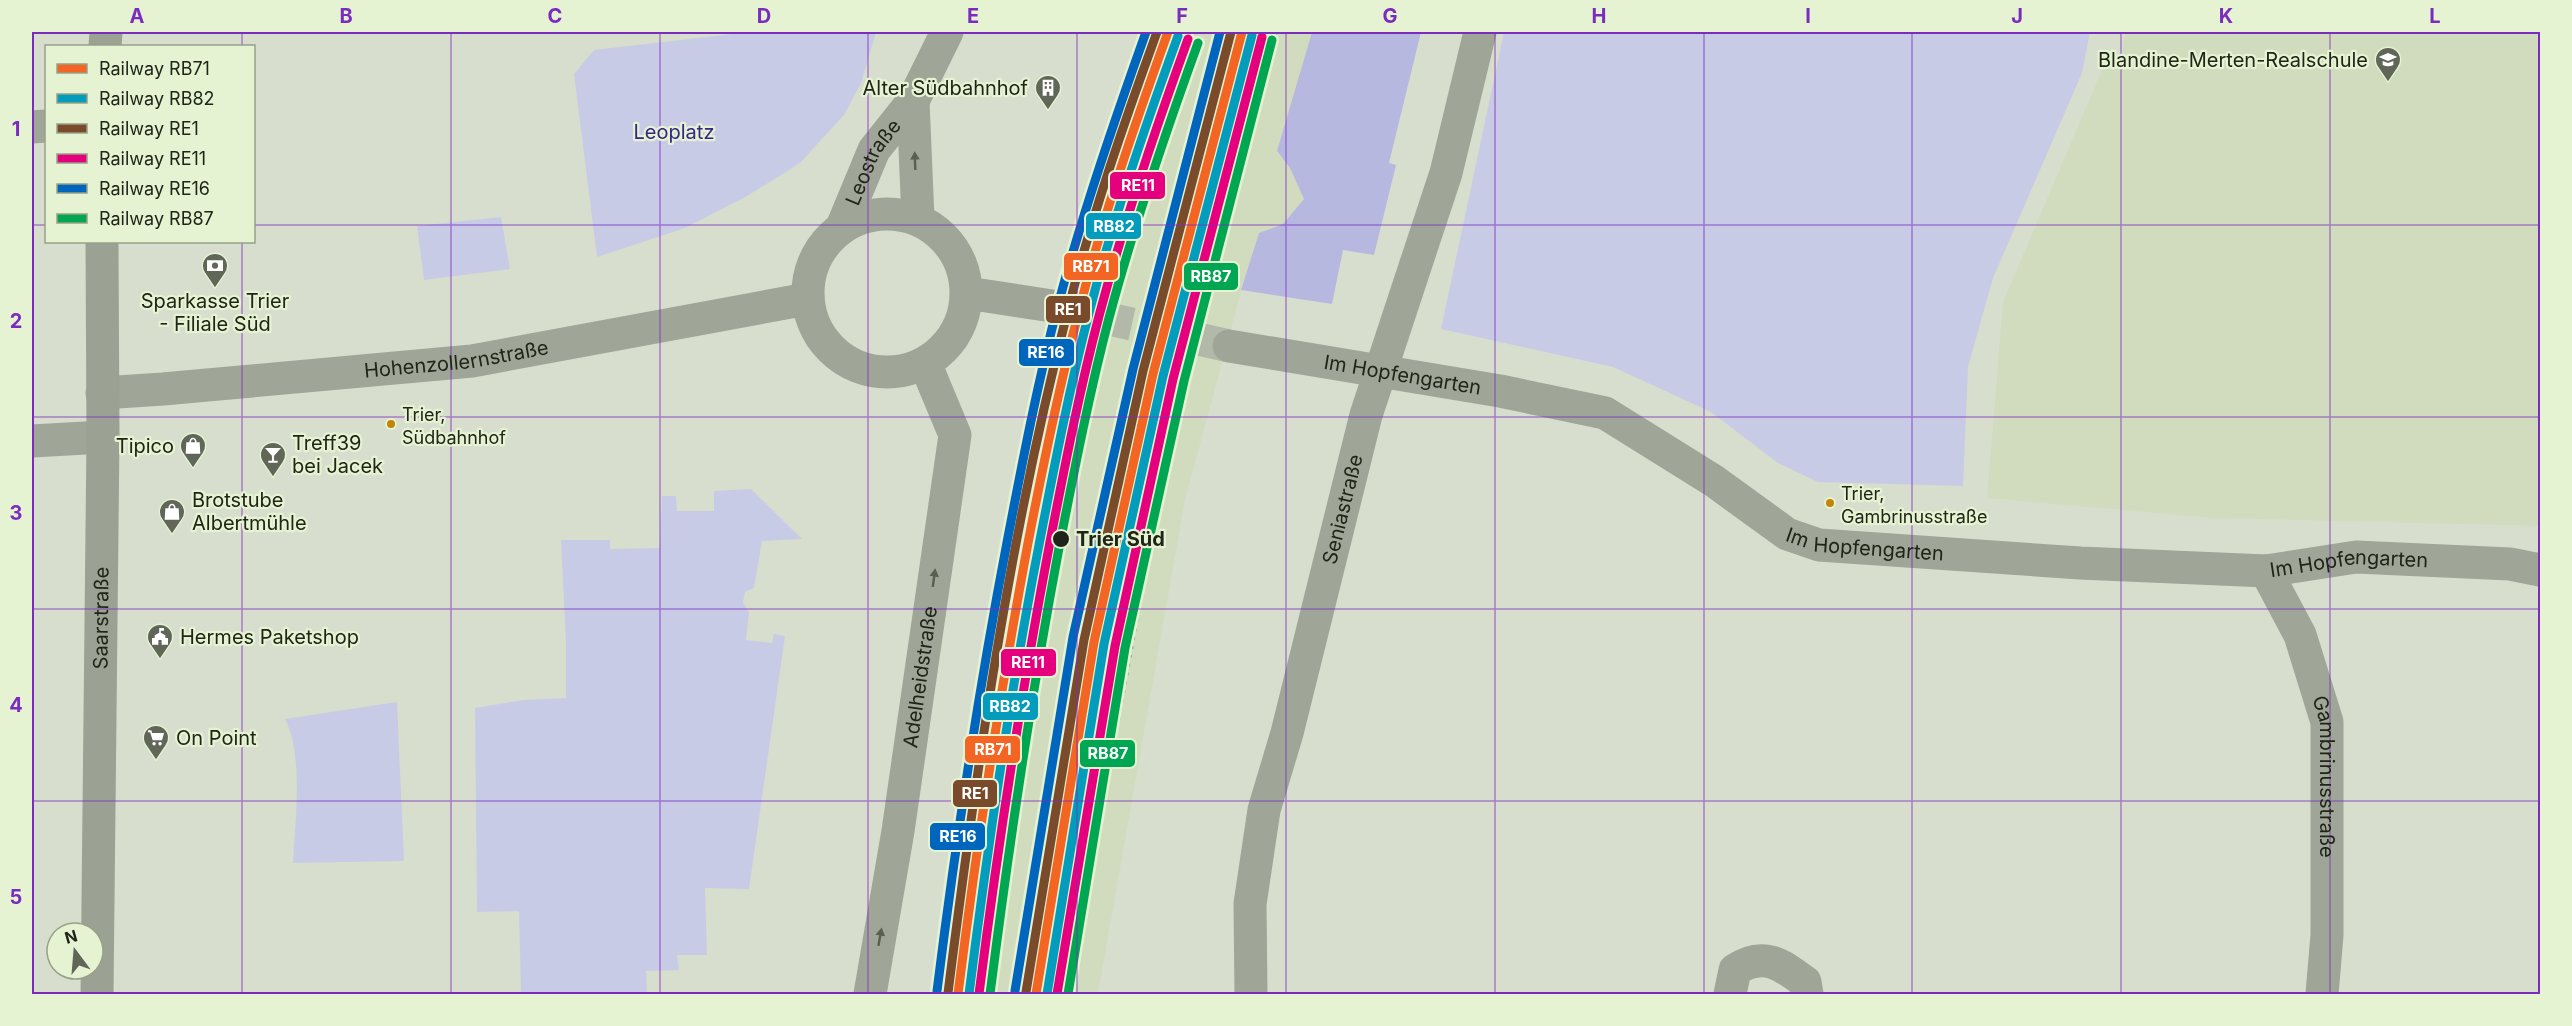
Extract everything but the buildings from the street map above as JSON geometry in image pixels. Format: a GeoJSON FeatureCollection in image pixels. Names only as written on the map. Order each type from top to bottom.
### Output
{"type":"FeatureCollection","features":[{"type":"Feature","properties":{"kind":"main road","name":"Saarstraße"},"geometry":{"type":"LineString","coordinates":[[97,994],[103,437],[102,243]]}},
{"type":"Feature","properties":{"kind":"street","name":"Leostraße"},"geometry":{"type":"LineString","coordinates":[[842,227],[874,150],[913,101],[947,32]]}},
{"type":"Feature","properties":{"kind":"street","name":"Seniastraße"},"geometry":{"type":"LineString","coordinates":[[1251,994],[1250,904],[1264,810],[1287,733],[1366,415],[1446,173],[1480,32]]}},
{"type":"Feature","properties":{"kind":"street","name":"Leostraße"},"geometry":{"type":"LineString","coordinates":[[913,101],[918,219]]}},
{"type":"Feature","properties":{"kind":"street"},"geometry":{"type":"LineString","coordinates":[[892,214],[918,219],[938,231],[953,249],[963,270],[967,293],[964,315],[955,334],[942,351],[926,363],[900,372],[873,373],[848,363],[827,347],[813,324],[807,299],[810,271],[822,246],[842,227],[866,216],[874,215],[892,214]]}},
{"type":"Feature","properties":{"kind":"street"},"geometry":{"type":"LineString","coordinates":[[967,293],[1052,306]]}},
{"type":"Feature","properties":{"kind":"street","name":"Hohenzollernstraße"},"geometry":{"type":"LineString","coordinates":[[102,393],[472,361],[807,299]]}},
{"type":"Feature","properties":{"kind":"street","name":"Im Hopfengarten"},"geometry":{"type":"LineString","coordinates":[[1228,346],[1500,391],[1605,413],[1714,481],[1787,534],[1819,545],[2102,564],[2266,571],[2356,557],[2510,564],[2541,570]]}},
{"type":"Feature","properties":{"kind":"street","name":"Adelheidstraße"},"geometry":{"type":"LineString","coordinates":[[870,994],[898,831],[955,435],[926,363]]}},
{"type":"Feature","properties":{"kind":"street"},"geometry":{"type":"LineString","coordinates":[[32,441],[103,437]]}},
{"type":"Feature","properties":{"kind":"street","name":"Gambrinusstraße"},"geometry":{"type":"LineString","coordinates":[[2266,571],[2300,635],[2327,722],[2327,935],[2322,994]]}},
{"type":"Feature","properties":{"kind":"street"},"geometry":{"type":"LineString","coordinates":[[1730,994],[1735,970],[1748,961],[1780,963],[1805,982],[1807,994]]}},
{"type":"Feature","properties":{"kind":"shaded area"},"geometry":{"type":"Polygon","coordinates":[[[1146,32],[1312,32],[1277,151],[1290,168],[1304,199],[1283,224],[1259,233],[1185,500],[1098,994],[943,994],[962,833],[996,607],[1051,353],[1146,32]]]}},
{"type":"Feature","properties":{"kind":"shaded area"},"geometry":{"type":"Polygon","coordinates":[[[1312,32],[1421,32],[1389,163],[1396,165],[1374,255],[1343,250],[1332,304],[1241,290],[1259,233],[1283,224],[1304,199],[1290,168],[1277,151],[1312,32]]]}},
{"type":"Feature","properties":{"kind":"shaded area"},"geometry":{"type":"Polygon","coordinates":[[[2125,32],[2540,32],[2540,526],[2212,518],[1987,498],[2003,302],[2105,63],[2121,63],[2125,32]]]}},
{"type":"Feature","properties":{"kind":"green space","name":"Leoplatz"},"geometry":{"type":"Polygon","coordinates":[[[749,32],[876,32],[861,83],[844,115],[800,163],[747,196],[685,228],[597,257],[574,74],[594,50],[749,32]]]}},
{"type":"Feature","properties":{"kind":"green space"},"geometry":{"type":"Polygon","coordinates":[[[1504,32],[2090,32],[2082,73],[1993,278],[1968,367],[1963,486],[1818,482],[1778,463],[1711,412],[1613,367],[1441,329],[1504,32]]]}},
{"type":"Feature","properties":{"kind":"green space"},"geometry":{"type":"Polygon","coordinates":[[[501,217],[510,269],[424,280],[417,226],[501,217]]]}},
{"type":"Feature","properties":{"kind":"green space"},"geometry":{"type":"Polygon","coordinates":[[[751,489],[802,539],[762,541],[754,588],[745,592],[743,602],[749,613],[746,640],[772,643],[774,634],[785,636],[749,889],[705,888],[707,955],[677,955],[679,970],[646,971],[647,994],[521,994],[519,911],[477,912],[475,708],[524,700],[566,698],[561,540],[610,540],[610,549],[660,548],[662,496],[676,496],[677,511],[714,511],[714,491],[751,489]]]}},
{"type":"Feature","properties":{"kind":"green space"},"geometry":{"type":"Polygon","coordinates":[[[397,702],[404,861],[293,863],[297,790],[295,751],[285,719],[397,702]]]}},
{"type":"Feature","properties":{"kind":"tunnel"},"geometry":{"type":"LineString","coordinates":[[1052,306],[1229,346]]}},
{"type":"Feature","properties":{"kind":"railway"},"geometry":{"type":"LineString","coordinates":[[1068,994],[1136,621],[1184,381],[1275,32]]}},
{"type":"Feature","properties":{"kind":"rail line","name":"RE16"},"geometry":{"type":"LineString","coordinates":[[937,991],[978,707],[997,594],[1037,391],[1078,236],[1146,32]]}},
{"type":"Feature","properties":{"kind":"rail line","name":"RE1"},"geometry":{"type":"LineString","coordinates":[[948,993],[997,649],[1047,394],[1087,239],[1157,32]]}},
{"type":"Feature","properties":{"kind":"rail line","name":"RB71"},"geometry":{"type":"LineString","coordinates":[[958,994],[999,712],[1028,543],[1052,426],[1098,240],[1168,32]]}},
{"type":"Feature","properties":{"kind":"rail line","name":"RE16"},"geometry":{"type":"LineString","coordinates":[[1015,991],[1073,637],[1133,369],[1220,32]]}},
{"type":"Feature","properties":{"kind":"rail line","name":"RE1"},"geometry":{"type":"LineString","coordinates":[[1026,992],[1084,640],[1143,371],[1231,32]]}},
{"type":"Feature","properties":{"kind":"rail line","name":"RB71"},"geometry":{"type":"LineString","coordinates":[[1036,994],[1094,642],[1153,374],[1242,32]]}},
{"type":"Feature","properties":{"kind":"rail line","name":"RB82"},"geometry":{"type":"LineString","coordinates":[[1047,994],[1104,644],[1163,376],[1252,35]]}},
{"type":"Feature","properties":{"kind":"rail line","name":"RB82"},"geometry":{"type":"LineString","coordinates":[[969,994],[1009,713],[1028,601],[1068,400],[1108,243],[1178,36]]}},
{"type":"Feature","properties":{"kind":"rail line","name":"RE11"},"geometry":{"type":"LineString","coordinates":[[1057,994],[1115,646],[1173,379],[1262,37]]}},
{"type":"Feature","properties":{"kind":"rail line","name":"RE11"},"geometry":{"type":"LineString","coordinates":[[979,994],[1002,826],[1029,658],[1078,402],[1119,246],[1188,39]]}},
{"type":"Feature","properties":{"kind":"rail line","name":"RB87"},"geometry":{"type":"LineString","coordinates":[[1068,994],[1125,648],[1184,381],[1272,40]]}},
{"type":"Feature","properties":{"kind":"rail line","name":"RB87"},"geometry":{"type":"LineString","coordinates":[[990,994],[1039,659],[1088,404],[1129,249],[1198,43]]}},
{"type":"Feature","properties":{"kind":"place","name":"Blandine-Merten-Realschule"},"geometry":{"type":"Point","coordinates":[2388,83]}},
{"type":"Feature","properties":{"kind":"place","name":"Alter Südbahnhof"},"geometry":{"type":"Point","coordinates":[1048,111]}},
{"type":"Feature","properties":{"kind":"place","name":"Sparkasse Trier - Filiale Süd"},"geometry":{"type":"Point","coordinates":[215,289]}},
{"type":"Feature","properties":{"kind":"place","name":"Trier, Südbahnhof"},"geometry":{"type":"Point","coordinates":[391,424]}},
{"type":"Feature","properties":{"kind":"place","name":"Tipico"},"geometry":{"type":"Point","coordinates":[193,469]}},
{"type":"Feature","properties":{"kind":"place","name":"Treff39 bei Jacek"},"geometry":{"type":"Point","coordinates":[273,478]}},
{"type":"Feature","properties":{"kind":"place","name":"Trier, Gambrinusstraße"},"geometry":{"type":"Point","coordinates":[1830,503]}},
{"type":"Feature","properties":{"kind":"place","name":"Brotstube Albertmühle"},"geometry":{"type":"Point","coordinates":[172,535]}},
{"type":"Feature","properties":{"kind":"place","name":"Trier Süd"},"geometry":{"type":"Point","coordinates":[1061,539]}},
{"type":"Feature","properties":{"kind":"place","name":"Hermes Paketshop"},"geometry":{"type":"Point","coordinates":[160,660]}},
{"type":"Feature","properties":{"kind":"place","name":"On Point"},"geometry":{"type":"Point","coordinates":[156,761]}}]}
